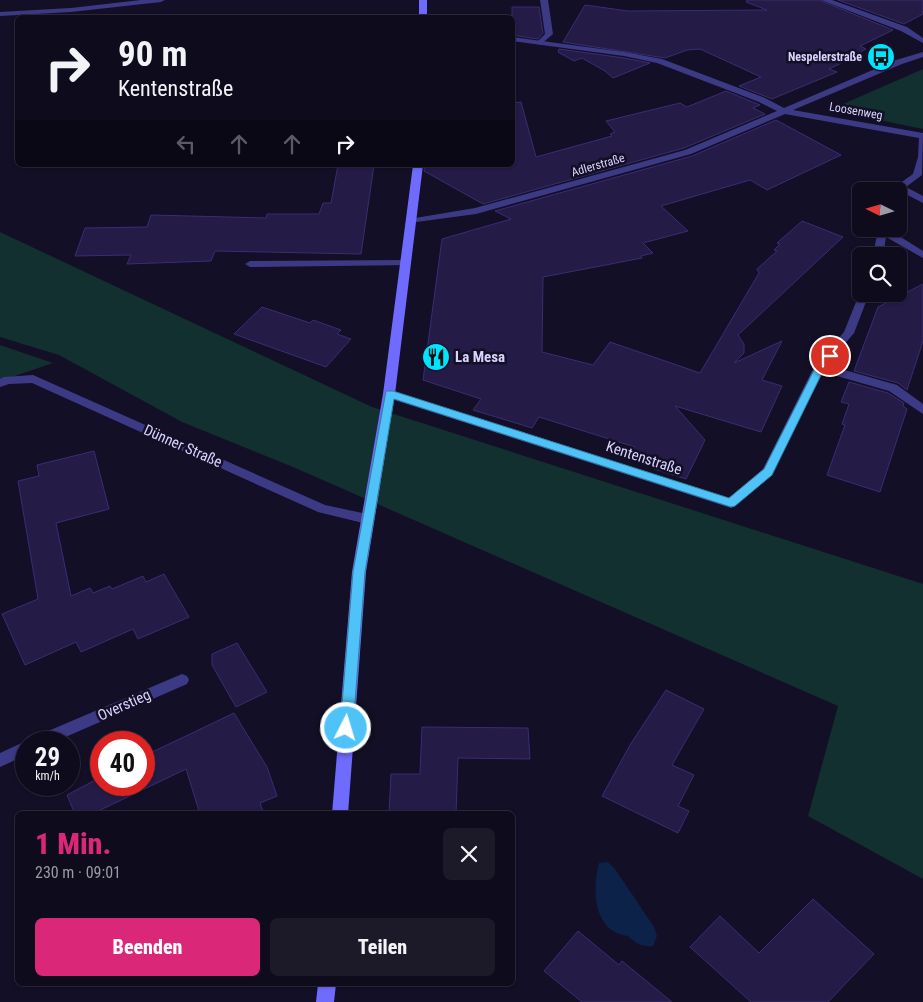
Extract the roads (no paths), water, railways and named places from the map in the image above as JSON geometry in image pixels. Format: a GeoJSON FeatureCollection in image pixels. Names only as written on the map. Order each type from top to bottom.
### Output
{"type":"FeatureCollection","features":[{"type":"Feature","properties":{"kind":"street"},"geometry":{"type":"LineString","coordinates":[[0,14],[71,10],[162,0]]}},
{"type":"Feature","properties":{"kind":"street"},"geometry":{"type":"LineString","coordinates":[[423,0],[423,15]]}},
{"type":"Feature","properties":{"kind":"street"},"geometry":{"type":"LineString","coordinates":[[540,43],[549,34],[544,0]]}},
{"type":"Feature","properties":{"kind":"street"},"geometry":{"type":"LineString","coordinates":[[825,0],[904,29],[923,41]]}},
{"type":"Feature","properties":{"kind":"street"},"geometry":{"type":"LineString","coordinates":[[515,39],[624,54],[659,61],[762,100],[784,111]]}},
{"type":"Feature","properties":{"kind":"street","name":"Adlerstraße"},"geometry":{"type":"LineString","coordinates":[[412,221],[476,211],[688,152],[899,62],[923,54]]}},
{"type":"Feature","properties":{"kind":"street","name":"Loosenweg"},"geometry":{"type":"LineString","coordinates":[[784,111],[923,136]]}},
{"type":"Feature","properties":{"kind":"street"},"geometry":{"type":"LineString","coordinates":[[908,182],[917,175],[922,157],[923,136]]}},
{"type":"Feature","properties":{"kind":"street"},"geometry":{"type":"LineString","coordinates":[[340,811],[358,587],[408,263],[418,167]]}},
{"type":"Feature","properties":{"kind":"street"},"geometry":{"type":"LineString","coordinates":[[908,194],[923,200]]}},
{"type":"Feature","properties":{"kind":"street"},"geometry":{"type":"LineString","coordinates":[[896,238],[923,255]]}},
{"type":"Feature","properties":{"kind":"street"},"geometry":{"type":"LineString","coordinates":[[250,264],[408,263]]}},
{"type":"Feature","properties":{"kind":"street","name":"Kentenstraße"},"geometry":{"type":"LineString","coordinates":[[389,394],[731,503],[768,472],[820,368],[849,333],[861,302]]}},
{"type":"Feature","properties":{"kind":"street"},"geometry":{"type":"LineString","coordinates":[[820,368],[893,388],[923,410]]}},
{"type":"Feature","properties":{"kind":"street","name":"Dünner Straße"},"geometry":{"type":"LineString","coordinates":[[0,384],[8,380],[33,379],[322,509],[367,519]]}},
{"type":"Feature","properties":{"kind":"street","name":"Overstieg"},"geometry":{"type":"LineString","coordinates":[[64,731],[182,680]]}},
{"type":"Feature","properties":{"kind":"street"},"geometry":{"type":"LineString","coordinates":[[0,760],[15,753]]}},
{"type":"Feature","properties":{"kind":"street"},"geometry":{"type":"LineString","coordinates":[[325,1002],[327,986]]}},
{"type":"Feature","properties":{"kind":"water"},"geometry":{"type":"Polygon","coordinates":[[[608,862],[615,869],[654,927],[657,936],[653,946],[639,944],[628,936],[616,933],[608,927],[602,918],[596,896],[597,873],[599,863],[608,862]]]}},
{"type":"Feature","properties":{"kind":"place","name":"Nespelerstraße"},"geometry":{"type":"Point","coordinates":[881,57]}},
{"type":"Feature","properties":{"kind":"place","name":"La Mesa"},"geometry":{"type":"Point","coordinates":[436,357]}}]}
